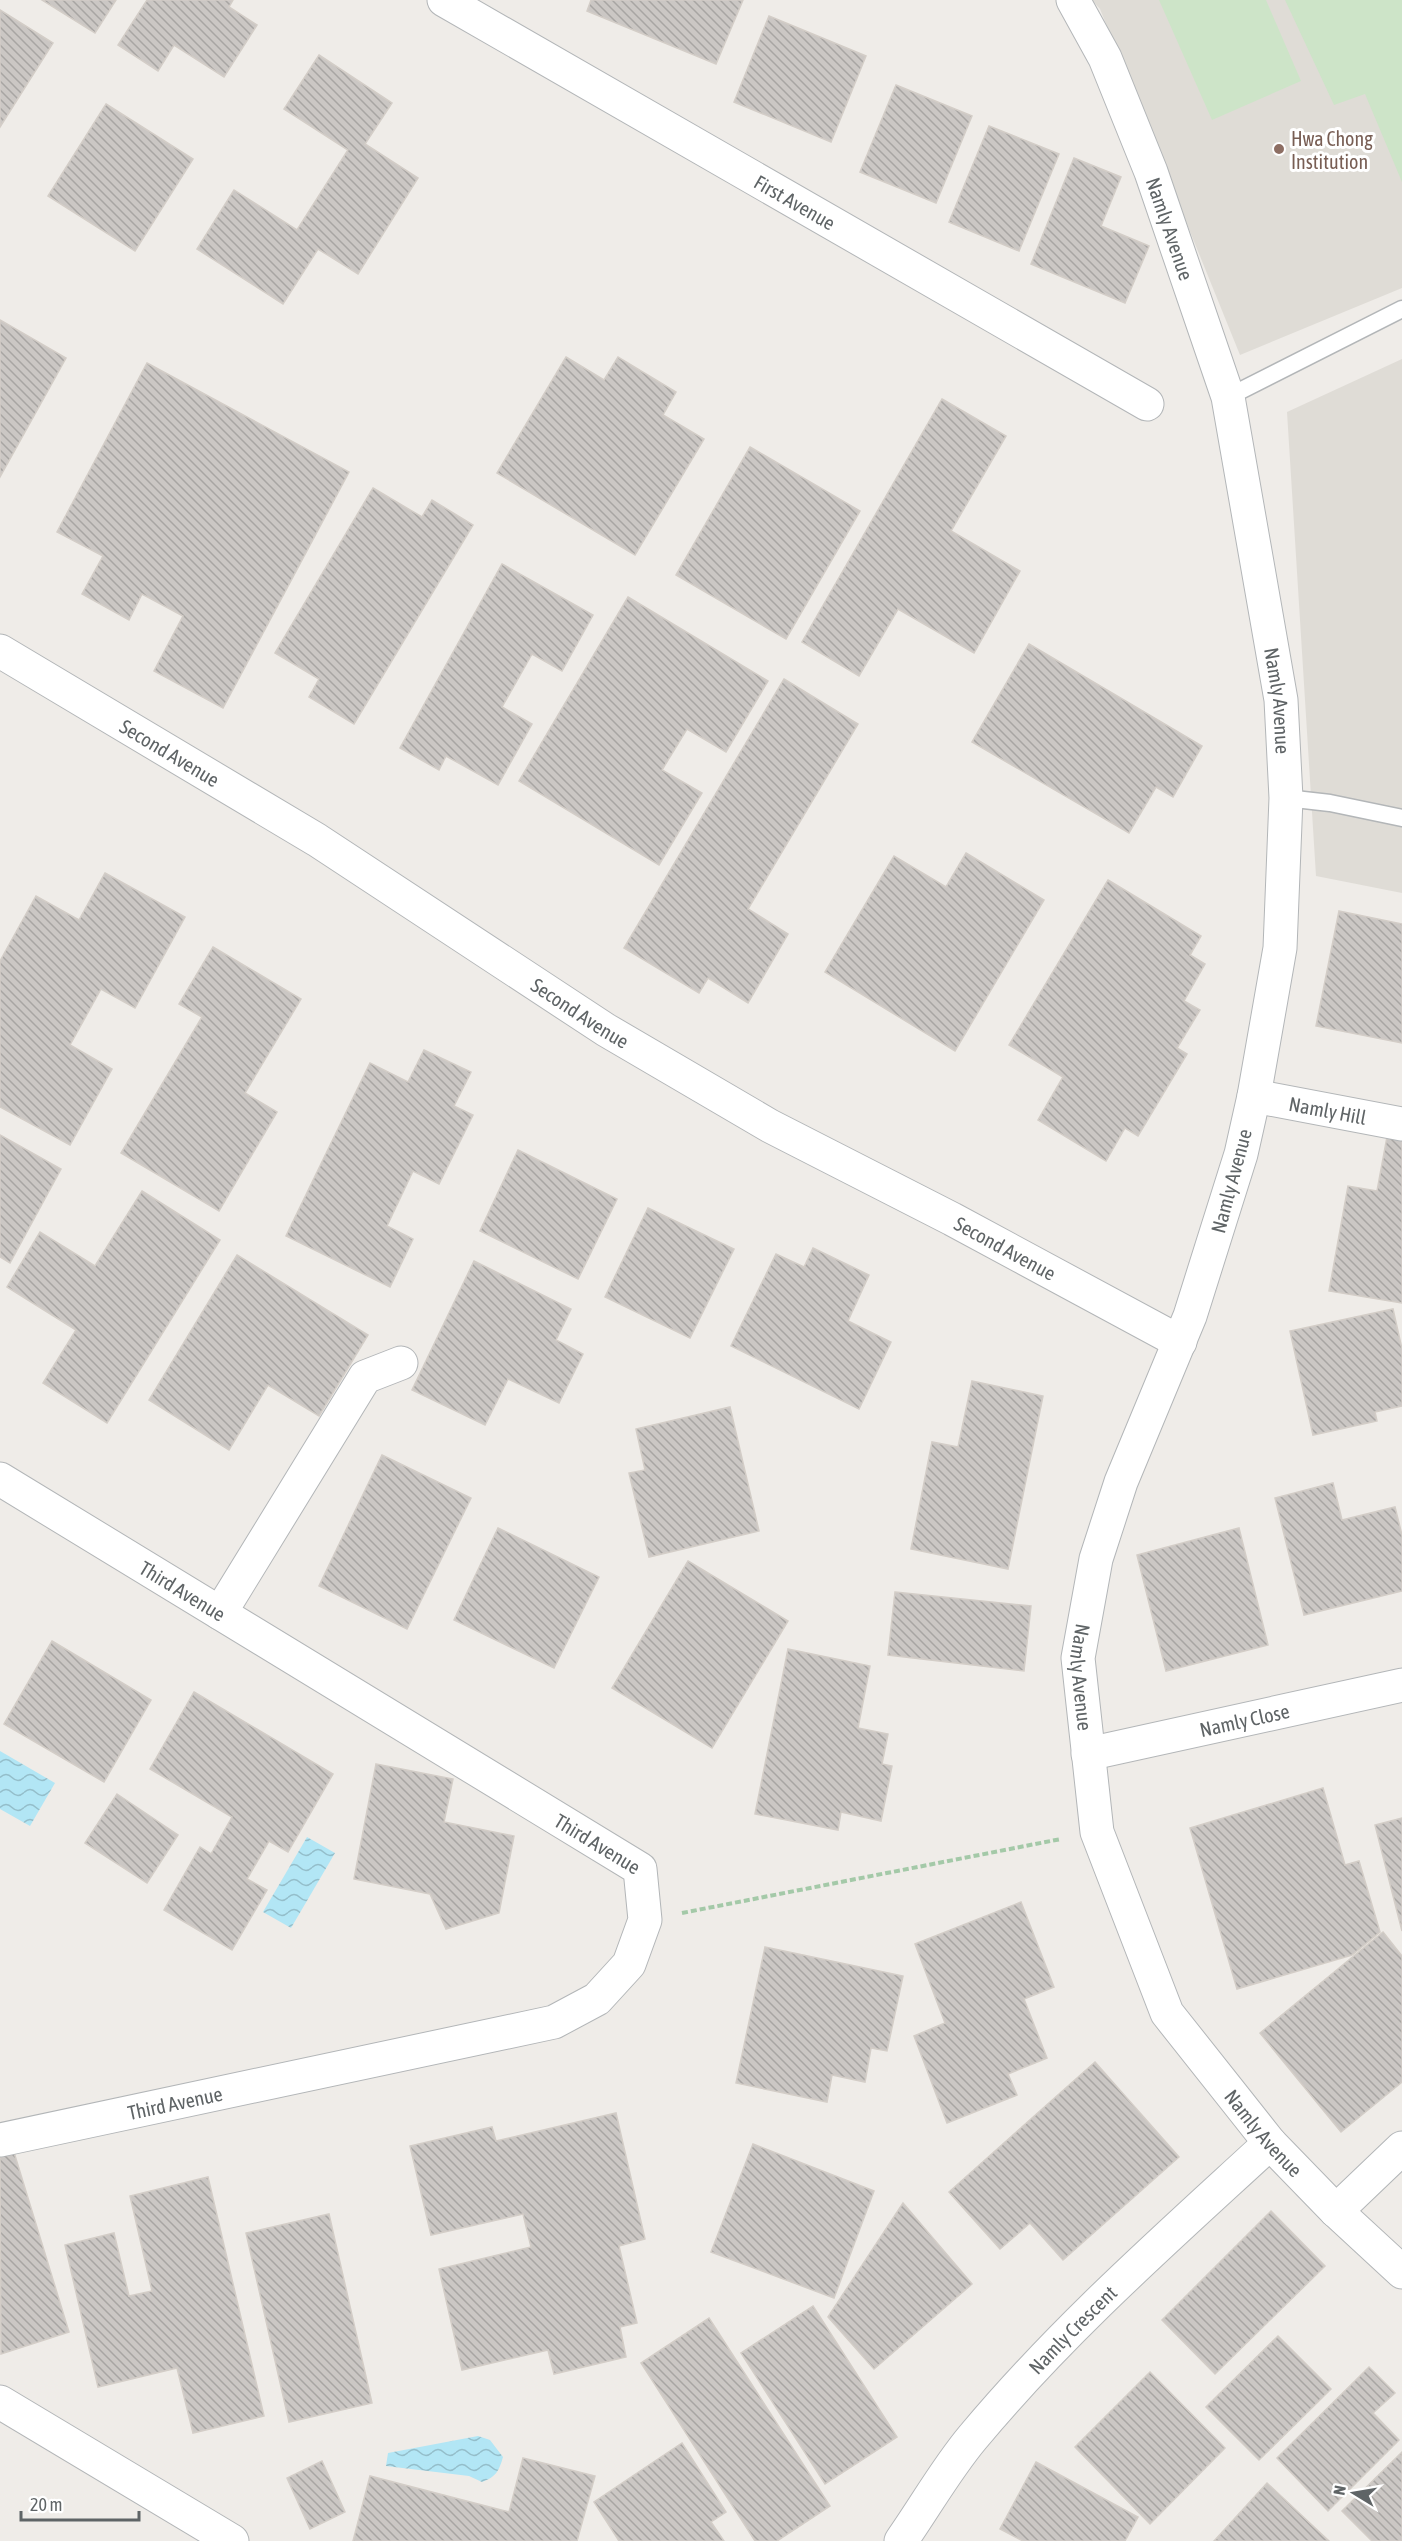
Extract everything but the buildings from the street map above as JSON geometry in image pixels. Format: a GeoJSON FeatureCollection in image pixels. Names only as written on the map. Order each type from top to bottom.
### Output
{"type":"FeatureCollection","features":[{"type":"Feature","properties":{"kind":"street","name":"First Avenue"},"geometry":{"type":"LineString","coordinates":[[444,0],[1148,404]]}},
{"type":"Feature","properties":{"kind":"street","name":"Namly Avenue"},"geometry":{"type":"LineString","coordinates":[[1073,0],[1105,58],[1151,172],[1228,398],[1281,700],[1286,798],[1280,948],[1254,1096],[1221,1224],[1180,1342],[1121,1482],[1096,1559],[1078,1658],[1097,1832],[1167,2013],[1270,2144],[1336,2211],[1402,2272]]}},
{"type":"Feature","properties":{"kind":"street","name":"Second Avenue"},"geometry":{"type":"LineString","coordinates":[[0,651],[317,840],[606,1030],[759,1120],[1180,1342]]}},
{"type":"Feature","properties":{"kind":"street","name":"Namly Hill"},"geometry":{"type":"LineString","coordinates":[[1254,1096],[1402,1124]]}},
{"type":"Feature","properties":{"kind":"street"},"geometry":{"type":"LineString","coordinates":[[220,1613],[364,1377],[401,1363]]}},
{"type":"Feature","properties":{"kind":"street","name":"Third Avenue"},"geometry":{"type":"LineString","coordinates":[[0,1479],[640,1869],[645,1920],[629,1964],[597,1998],[554,2022],[0,2140]]}},
{"type":"Feature","properties":{"kind":"street","name":"Namly Close"},"geometry":{"type":"LineString","coordinates":[[1088,1754],[1402,1685]]}},
{"type":"Feature","properties":{"kind":"street","name":"Namly Crescent"},"geometry":{"type":"LineString","coordinates":[[901,2541],[972,2437],[1072,2330],[1152,2252],[1270,2144]]}},
{"type":"Feature","properties":{"kind":"street"},"geometry":{"type":"LineString","coordinates":[[1336,2211],[1402,2148]]}},
{"type":"Feature","properties":{"kind":"street"},"geometry":{"type":"LineString","coordinates":[[0,2402],[232,2541]]}},
{"type":"Feature","properties":{"kind":"lane"},"geometry":{"type":"LineString","coordinates":[[1228,398],[1402,309]]}},
{"type":"Feature","properties":{"kind":"lane"},"geometry":{"type":"LineString","coordinates":[[1286,798],[1402,818]]}},
{"type":"Feature","properties":{"kind":"path"},"geometry":{"type":"LineString","coordinates":[[645,1920],[1097,1832]]}},
{"type":"Feature","properties":{"kind":"shaded area","name":"Hwa Chong Institution"},"geometry":{"type":"Polygon","coordinates":[[[1092,0],[1402,0],[1402,288],[1240,355],[1100,9],[1092,0]]]}},
{"type":"Feature","properties":{"kind":"shaded area"},"geometry":{"type":"Polygon","coordinates":[[[1402,359],[1402,893],[1316,876],[1287,412],[1402,359]]]}},
{"type":"Feature","properties":{"kind":"green space"},"geometry":{"type":"Polygon","coordinates":[[[1159,0],[1266,0],[1301,81],[1212,120],[1159,0]]]}},
{"type":"Feature","properties":{"kind":"green space"},"geometry":{"type":"Polygon","coordinates":[[[1285,0],[1402,0],[1402,182],[1365,94],[1334,105],[1285,0]]]}},
{"type":"Feature","properties":{"kind":"water"},"geometry":{"type":"Polygon","coordinates":[[[0,1751],[55,1783],[30,1826],[0,1809],[0,1751]]]}},
{"type":"Feature","properties":{"kind":"water"},"geometry":{"type":"Polygon","coordinates":[[[307,1837],[335,1853],[291,1928],[263,1912],[307,1837]]]}},
{"type":"Feature","properties":{"kind":"water"},"geometry":{"type":"Polygon","coordinates":[[[478,2436],[490,2440],[503,2457],[496,2473],[482,2482],[469,2476],[386,2466],[388,2453],[478,2436]]]}},
{"type":"Feature","properties":{"kind":"place","name":"Hwa Chong Institution"},"geometry":{"type":"Point","coordinates":[1279,149]}}]}
